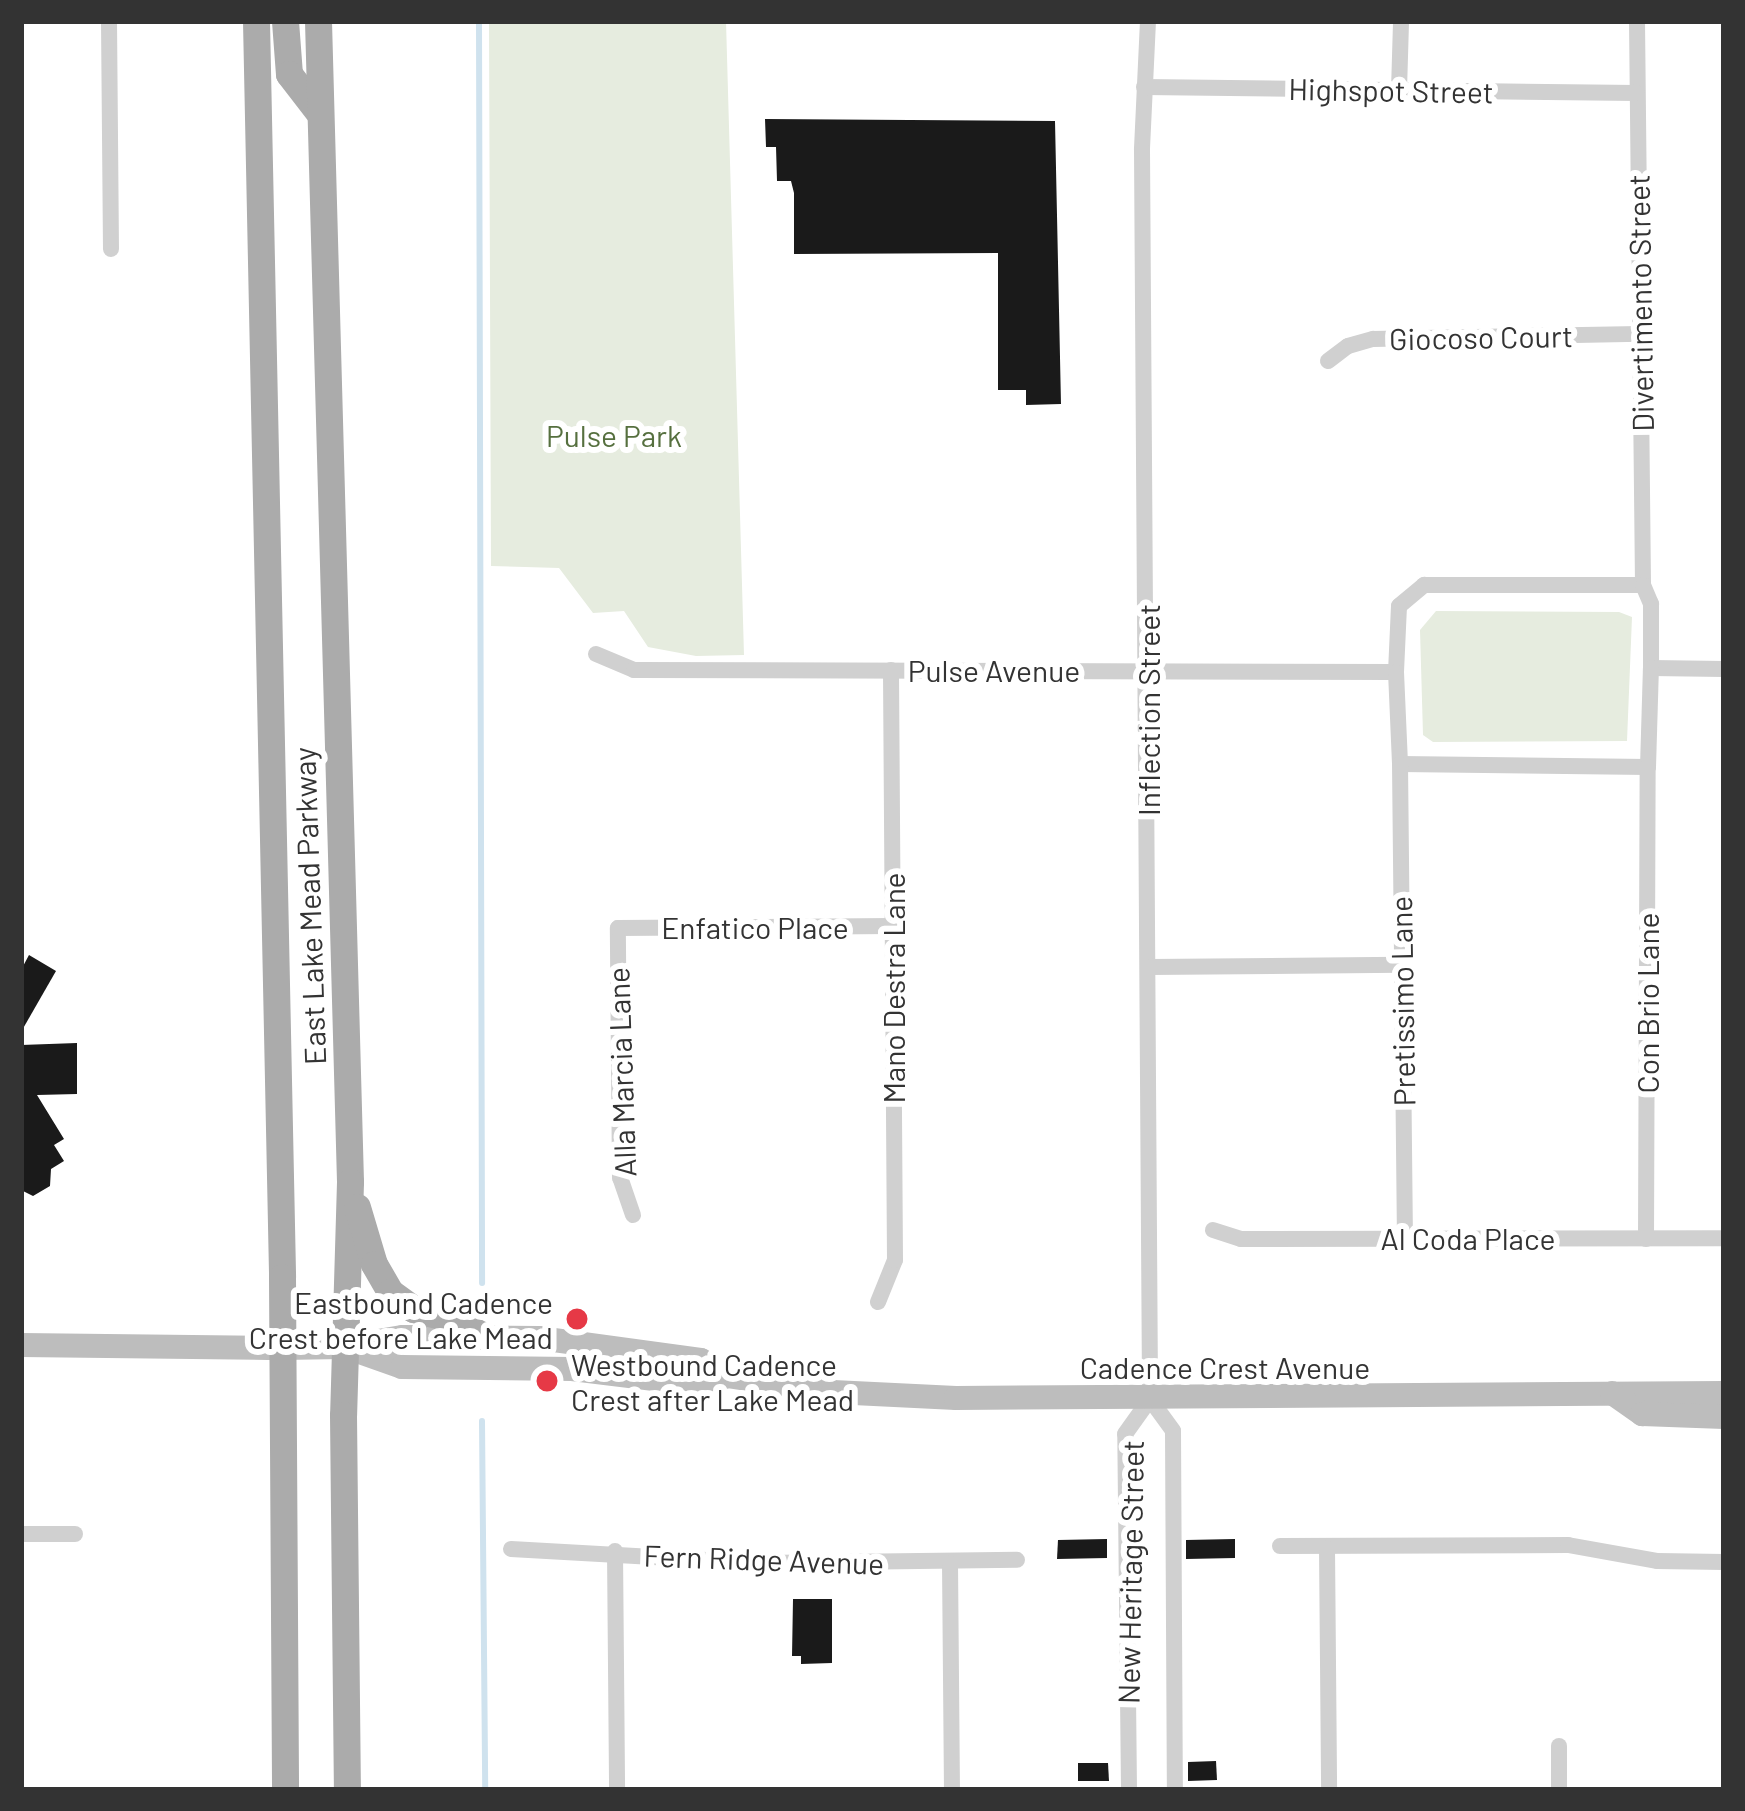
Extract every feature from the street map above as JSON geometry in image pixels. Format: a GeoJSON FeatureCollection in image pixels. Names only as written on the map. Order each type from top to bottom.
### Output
{"type":"FeatureCollection","features":[{"type":"Feature","properties":{"kind":"main road","name":"East Lake Mead Parkway"},"geometry":{"type":"LineString","coordinates":[[256,21],[282,1348],[285,1790]]}},
{"type":"Feature","properties":{"kind":"main road"},"geometry":{"type":"LineString","coordinates":[[286,21],[289,74],[319,113]]}},
{"type":"Feature","properties":{"kind":"main road","name":"East Lake Mead Parkway"},"geometry":{"type":"LineString","coordinates":[[318,21],[350,1181],[344,1347],[347,1790]]}},
{"type":"Feature","properties":{"kind":"main road"},"geometry":{"type":"LineString","coordinates":[[350,1181],[374,1264],[390,1292],[413,1310],[452,1319],[486,1337]]}},
{"type":"Feature","properties":{"kind":"street"},"geometry":{"type":"LineString","coordinates":[[109,21],[111,249]]}},
{"type":"Feature","properties":{"kind":"street","name":"Inflection Street"},"geometry":{"type":"LineString","coordinates":[[1148,21],[1144,87],[1150,1399]]}},
{"type":"Feature","properties":{"kind":"street"},"geometry":{"type":"LineString","coordinates":[[1399,90],[1402,21]]}},
{"type":"Feature","properties":{"kind":"street","name":"Divertimento Street"},"geometry":{"type":"LineString","coordinates":[[1637,21],[1643,586]]}},
{"type":"Feature","properties":{"kind":"street","name":"Highspot Street"},"geometry":{"type":"LineString","coordinates":[[1144,87],[1637,93]]}},
{"type":"Feature","properties":{"kind":"street","name":"Giocoso Court"},"geometry":{"type":"LineString","coordinates":[[1328,361],[1348,346],[1373,339],[1640,334]]}},
{"type":"Feature","properties":{"kind":"street"},"geometry":{"type":"LineString","coordinates":[[1424,585],[1643,586],[1651,604],[1651,668],[1648,767],[1400,764],[1399,606],[1424,585]]}},
{"type":"Feature","properties":{"kind":"street","name":"Pulse Avenue"},"geometry":{"type":"LineString","coordinates":[[596,653],[634,670],[1396,672]]}},
{"type":"Feature","properties":{"kind":"street"},"geometry":{"type":"LineString","coordinates":[[1651,668],[1724,669]]}},
{"type":"Feature","properties":{"kind":"street","name":"Mano Destra Lane"},"geometry":{"type":"LineString","coordinates":[[878,1302],[895,1260],[891,670]]}},
{"type":"Feature","properties":{"kind":"street","name":"Pretissimo Lane"},"geometry":{"type":"LineString","coordinates":[[1400,764],[1405,1238]]}},
{"type":"Feature","properties":{"kind":"street","name":"Con Brio Lane"},"geometry":{"type":"LineString","coordinates":[[1646,1238],[1648,767]]}},
{"type":"Feature","properties":{"kind":"street","name":"Enfatico Place"},"geometry":{"type":"LineString","coordinates":[[617,928],[892,926]]}},
{"type":"Feature","properties":{"kind":"street","name":"Alla Marcia Lane"},"geometry":{"type":"LineString","coordinates":[[617,928],[620,1178],[633,1215]]}},
{"type":"Feature","properties":{"kind":"street"},"geometry":{"type":"LineString","coordinates":[[1150,968],[1402,965]]}},
{"type":"Feature","properties":{"kind":"street","name":"Al Coda Place"},"geometry":{"type":"LineString","coordinates":[[1213,1230],[1241,1239],[1724,1238]]}},
{"type":"Feature","properties":{"kind":"street","name":"Cadence Crest Avenue"},"geometry":{"type":"LineString","coordinates":[[344,1347],[404,1337],[613,1346],[701,1360],[727,1376]]}},
{"type":"Feature","properties":{"kind":"street"},"geometry":{"type":"LineString","coordinates":[[21,1346],[344,1347]]}},
{"type":"Feature","properties":{"kind":"street","name":"Cadence Crest Avenue"},"geometry":{"type":"LineString","coordinates":[[344,1347],[402,1367],[572,1369],[695,1384],[727,1376],[895,1396],[1150,1399],[1724,1393]]}},
{"type":"Feature","properties":{"kind":"street"},"geometry":{"type":"LineString","coordinates":[[1612,1393],[1642,1414],[1724,1417]]}},
{"type":"Feature","properties":{"kind":"street","name":"New Heritage Street"},"geometry":{"type":"LineString","coordinates":[[1129,1790],[1126,1434],[1150,1399],[1173,1431],[1175,1790]]}},
{"type":"Feature","properties":{"kind":"street"},"geometry":{"type":"LineString","coordinates":[[21,1534],[75,1534]]}},
{"type":"Feature","properties":{"kind":"street"},"geometry":{"type":"LineString","coordinates":[[1280,1546],[1568,1545],[1657,1561],[1724,1562]]}},
{"type":"Feature","properties":{"kind":"street"},"geometry":{"type":"LineString","coordinates":[[1327,1548],[1329,1790]]}},
{"type":"Feature","properties":{"kind":"street","name":"Fern Ridge Avenue"},"geometry":{"type":"LineString","coordinates":[[511,1549],[615,1551],[760,1563],[1017,1560]]}},
{"type":"Feature","properties":{"kind":"street"},"geometry":{"type":"LineString","coordinates":[[615,1551],[617,1790]]}},
{"type":"Feature","properties":{"kind":"street"},"geometry":{"type":"LineString","coordinates":[[950,1564],[952,1790]]}},
{"type":"Feature","properties":{"kind":"street"},"geometry":{"type":"LineString","coordinates":[[1559,1746],[1559,1790]]}},
{"type":"Feature","properties":{"kind":"green space","name":"Pulse Park"},"geometry":{"type":"Polygon","coordinates":[[[489,21],[726,21],[744,655],[696,656],[648,647],[624,611],[593,613],[559,568],[491,566],[489,21]]]}},
{"type":"Feature","properties":{"kind":"green space"},"geometry":{"type":"Polygon","coordinates":[[[1436,611],[1619,612],[1632,617],[1627,741],[1433,742],[1423,735],[1420,630],[1436,611]]]}},
{"type":"Feature","properties":{"kind":"building"},"geometry":{"type":"Polygon","coordinates":[[[765,119],[1055,121],[1061,404],[1026,405],[1026,390],[998,390],[998,253],[794,254],[794,193],[791,181],[777,181],[776,147],[766,147],[765,119]]]}},
{"type":"Feature","properties":{"kind":"building"},"geometry":{"type":"Polygon","coordinates":[[[29,955],[56,971],[21,1032],[21,970],[29,955]]]}},
{"type":"Feature","properties":{"kind":"building"},"geometry":{"type":"Polygon","coordinates":[[[77,1043],[77,1094],[37,1095],[64,1139],[54,1145],[64,1161],[51,1169],[50,1186],[33,1196],[21,1190],[21,1045],[77,1043]]]}},
{"type":"Feature","properties":{"kind":"building"},"geometry":{"type":"Polygon","coordinates":[[[1107,1539],[1107,1558],[1057,1559],[1058,1540],[1107,1539]]]}},
{"type":"Feature","properties":{"kind":"building"},"geometry":{"type":"Polygon","coordinates":[[[1235,1539],[1235,1558],[1186,1559],[1186,1540],[1235,1539]]]}},
{"type":"Feature","properties":{"kind":"building"},"geometry":{"type":"Polygon","coordinates":[[[793,1599],[832,1599],[832,1663],[801,1664],[801,1656],[792,1656],[793,1599]]]}},
{"type":"Feature","properties":{"kind":"building"},"geometry":{"type":"Polygon","coordinates":[[[1216,1761],[1217,1780],[1188,1781],[1188,1762],[1216,1761]]]}},
{"type":"Feature","properties":{"kind":"building"},"geometry":{"type":"Polygon","coordinates":[[[1078,1763],[1108,1763],[1109,1781],[1078,1781],[1078,1763]]]}},
{"type":"Feature","properties":{"kind":"waterway"},"geometry":{"type":"LineString","coordinates":[[479,21],[482,1283]]}},
{"type":"Feature","properties":{"kind":"waterway"},"geometry":{"type":"LineString","coordinates":[[482,1421],[485,1790]]}},
{"type":"Feature","properties":{"kind":"place","name":"Eastbound Cadence Crest before Lake Mead"},"geometry":{"type":"Point","coordinates":[577,1319]}},
{"type":"Feature","properties":{"kind":"place","name":"Westbound Cadence Crest after Lake Mead"},"geometry":{"type":"Point","coordinates":[547,1381]}}]}
